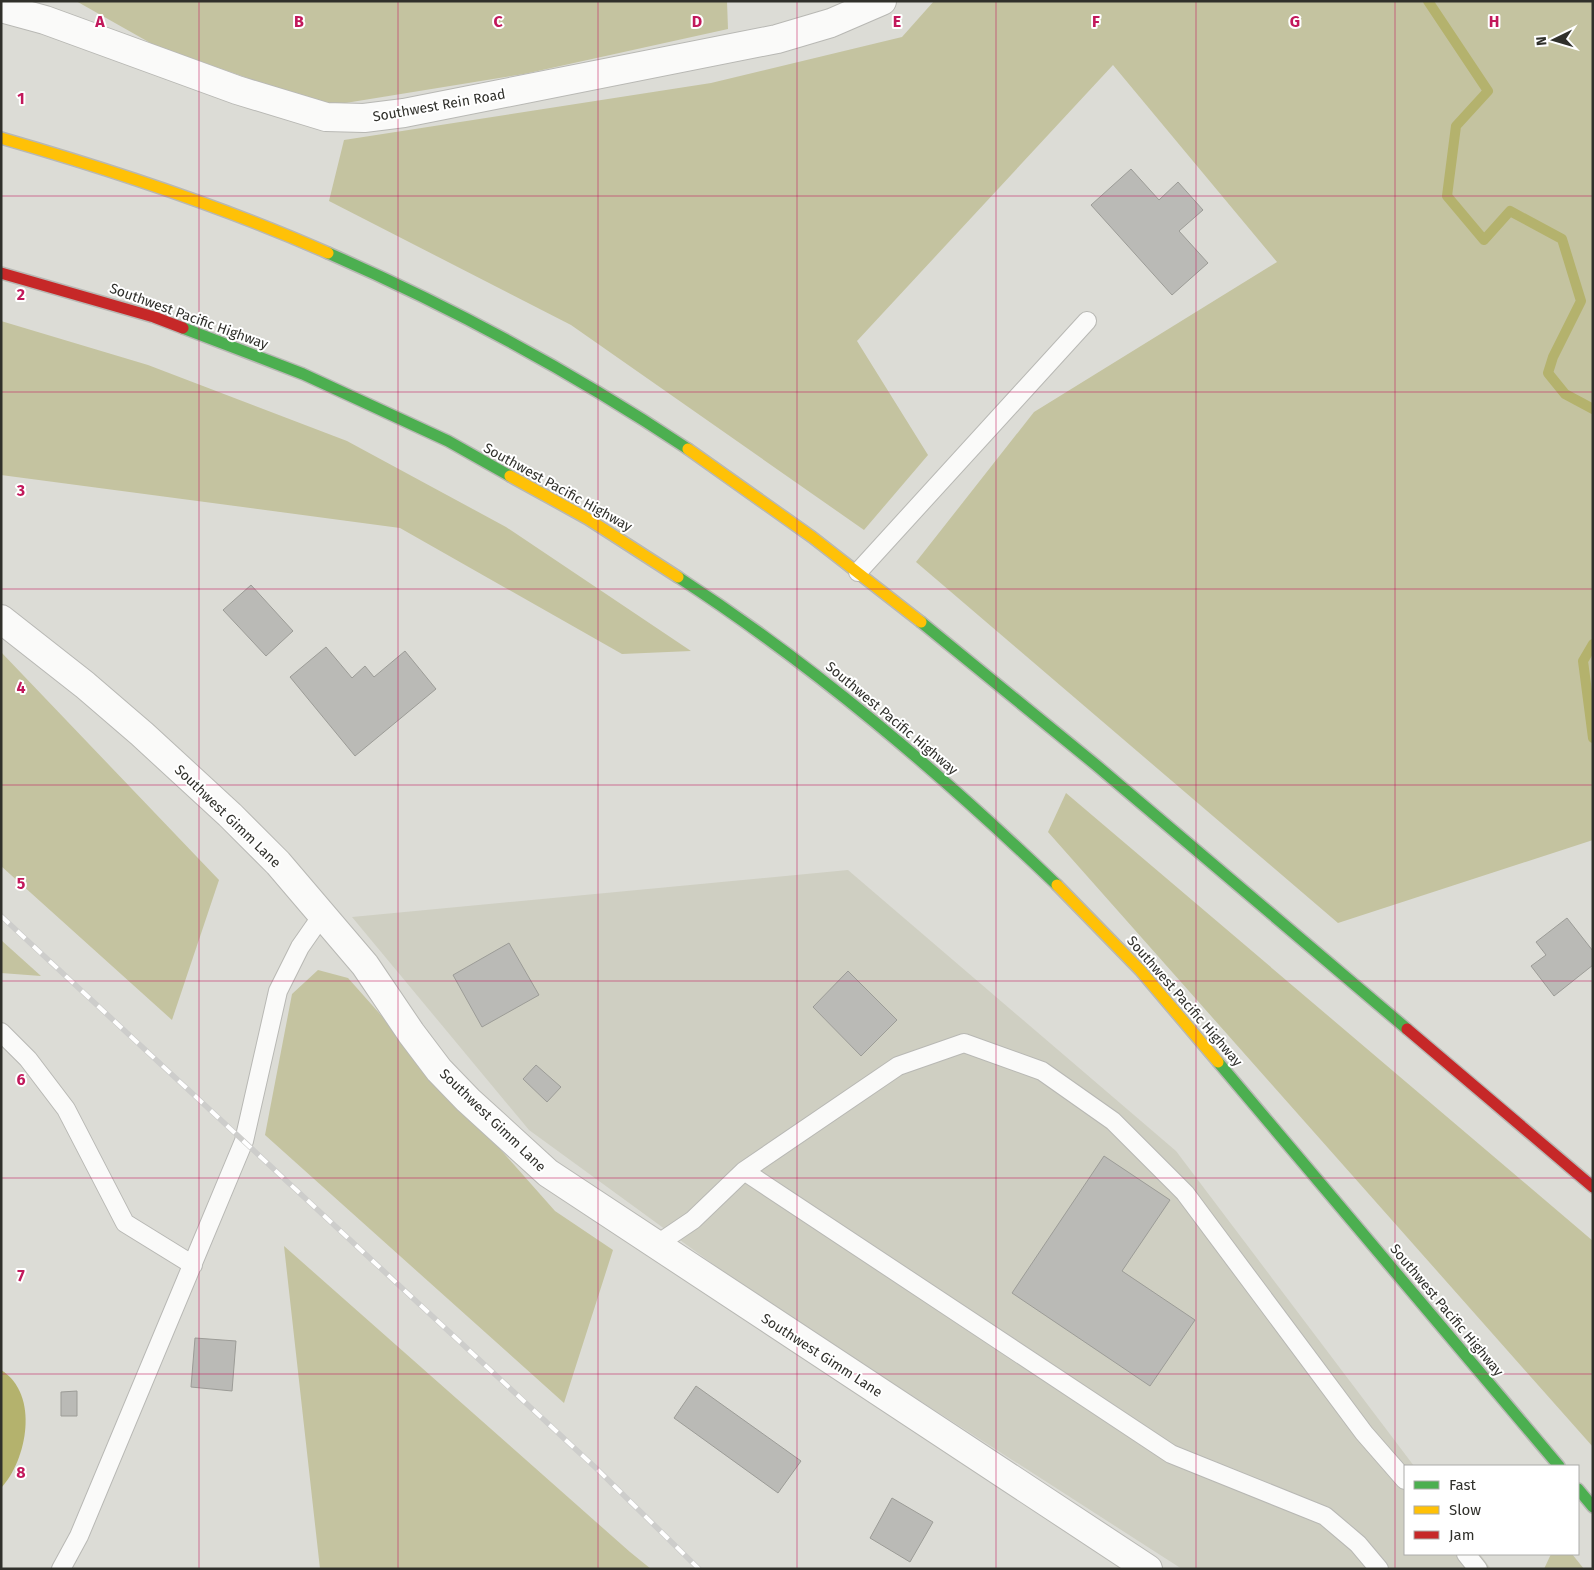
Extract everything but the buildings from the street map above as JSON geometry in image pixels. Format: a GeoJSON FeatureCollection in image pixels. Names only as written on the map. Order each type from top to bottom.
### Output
{"type":"FeatureCollection","features":[{"type":"Feature","properties":{"kind":"highway"},"geometry":{"type":"LineString","coordinates":[[1,138],[84,161],[205,202],[331,253],[422,295],[589,385],[701,458],[858,572],[1080,752],[1593,1188]]}},
{"type":"Feature","properties":{"kind":"highway","name":"Southwest Pacific Highway"},"geometry":{"type":"LineString","coordinates":[[1,273],[85,295],[174,324],[284,366],[407,421],[582,515],[694,585],[751,624],[934,771],[1088,914],[1177,1010],[1558,1465]]}},
{"type":"Feature","properties":{"kind":"highway"},"geometry":{"type":"LineString","coordinates":[[1579,1490],[1593,1507]]}},
{"type":"Feature","properties":{"kind":"street","name":"Southwest Rein Road"},"geometry":{"type":"LineString","coordinates":[[1,8],[45,20],[284,106],[326,117],[364,118],[404,113],[777,39],[831,24],[882,1]]}},
{"type":"Feature","properties":{"kind":"street","name":"Southwest Gimm Lane"},"geometry":{"type":"LineString","coordinates":[[1,619],[85,685],[224,808],[278,863],[365,965],[410,1033],[439,1070],[468,1100],[548,1173],[1148,1569]]}},
{"type":"Feature","properties":{"kind":"lane"},"geometry":{"type":"LineString","coordinates":[[858,572],[1087,321]]}},
{"type":"Feature","properties":{"kind":"lane"},"geometry":{"type":"LineString","coordinates":[[61,1569],[79,1536],[244,1141],[278,991],[300,947],[323,914]]}},
{"type":"Feature","properties":{"kind":"lane"},"geometry":{"type":"LineString","coordinates":[[1,1032],[28,1059],[66,1109],[125,1223],[193,1266]]}},
{"type":"Feature","properties":{"kind":"lane"},"geometry":{"type":"LineString","coordinates":[[656,1245],[694,1220],[744,1170],[898,1066],[964,1043],[1042,1071],[1113,1121],[1184,1193],[1364,1433],[1404,1479]]}},
{"type":"Feature","properties":{"kind":"lane"},"geometry":{"type":"LineString","coordinates":[[744,1170],[1171,1454],[1325,1516],[1358,1544],[1379,1569]]}},
{"type":"Feature","properties":{"kind":"lane"},"geometry":{"type":"LineString","coordinates":[[1467,1555],[1478,1569]]}},
{"type":"Feature","properties":{"kind":"shaded area"},"geometry":{"type":"Polygon","coordinates":[[[848,870],[1176,1151],[1413,1465],[1404,1465],[1404,1555],[1481,1555],[1491,1569],[1182,1569],[754,1294],[529,1130],[352,917],[848,870]]]}},
{"type":"Feature","properties":{"kind":"shaded area"},"geometry":{"type":"Polygon","coordinates":[[[1,1370],[13,1381],[21,1395],[25,1410],[25,1428],[23,1445],[17,1461],[10,1476],[1,1488],[1,1370]]]}},
{"type":"Feature","properties":{"kind":"green space"},"geometry":{"type":"Polygon","coordinates":[[[76,1],[727,1],[728,29],[524,74],[327,106],[154,45],[76,1]]]}},
{"type":"Feature","properties":{"kind":"green space"},"geometry":{"type":"Polygon","coordinates":[[[934,1],[1593,1],[1593,840],[1338,923],[916,562],[1034,412],[1277,262],[1113,65],[857,341],[928,455],[864,530],[571,325],[329,201],[344,140],[711,83],[902,37],[934,1]]]}},
{"type":"Feature","properties":{"kind":"green space"},"geometry":{"type":"Polygon","coordinates":[[[1,321],[148,365],[347,441],[506,527],[691,651],[622,654],[400,528],[1,475],[1,321]]]}},
{"type":"Feature","properties":{"kind":"green space"},"geometry":{"type":"Polygon","coordinates":[[[1,652],[219,880],[172,1020],[1,866],[1,652]]]}},
{"type":"Feature","properties":{"kind":"green space"},"geometry":{"type":"Polygon","coordinates":[[[1066,793],[1593,1241],[1593,1447],[1048,832],[1066,793]]]}},
{"type":"Feature","properties":{"kind":"green space"},"geometry":{"type":"Polygon","coordinates":[[[1,940],[41,976],[1,973],[1,940]]]}},
{"type":"Feature","properties":{"kind":"green space"},"geometry":{"type":"Polygon","coordinates":[[[318,970],[348,978],[555,1211],[613,1250],[564,1403],[265,1135],[292,994],[318,970]]]}},
{"type":"Feature","properties":{"kind":"green space"},"geometry":{"type":"Polygon","coordinates":[[[284,1246],[630,1552],[651,1569],[320,1569],[284,1246]]]}},
{"type":"Feature","properties":{"kind":"green space"},"geometry":{"type":"Polygon","coordinates":[[[1551,1555],[1573,1555],[1584,1569],[1544,1569],[1551,1555]]]}},
{"type":"Feature","properties":{"kind":"waterway"},"geometry":{"type":"LineString","coordinates":[[1428,1],[1488,91],[1456,126],[1447,196],[1484,240],[1510,211],[1562,239],[1581,301],[1553,357],[1548,373],[1565,394],[1593,409]]}},
{"type":"Feature","properties":{"kind":"waterway"},"geometry":{"type":"LineString","coordinates":[[1593,644],[1583,661],[1593,738]]}},
{"type":"Feature","properties":{"kind":"railway"},"geometry":{"type":"LineString","coordinates":[[1,916],[597,1469],[699,1569]]}},
{"type":"Feature","properties":{"kind":"traffic: fast"},"geometry":{"type":"LineString","coordinates":[[328,253],[421,296],[512,343],[601,394],[688,449]]}},
{"type":"Feature","properties":{"kind":"traffic: fast"},"geometry":{"type":"LineString","coordinates":[[183,328],[303,374],[448,441],[510,476]]}},
{"type":"Feature","properties":{"kind":"traffic: fast"},"geometry":{"type":"LineString","coordinates":[[678,577],[778,647],[875,722],[967,802],[1057,885]]}},
{"type":"Feature","properties":{"kind":"traffic: fast"},"geometry":{"type":"LineString","coordinates":[[921,622],[1096,765],[1407,1029]]}},
{"type":"Feature","properties":{"kind":"traffic: fast"},"geometry":{"type":"LineString","coordinates":[[1218,1062],[1558,1465]]}},
{"type":"Feature","properties":{"kind":"traffic: fast"},"geometry":{"type":"LineString","coordinates":[[1579,1490],[1593,1507]]}},
{"type":"Feature","properties":{"kind":"traffic: slow"},"geometry":{"type":"LineString","coordinates":[[1,138],[84,163],[207,204],[328,253]]}},
{"type":"Feature","properties":{"kind":"traffic: slow"},"geometry":{"type":"LineString","coordinates":[[688,449],[812,537],[921,622]]}},
{"type":"Feature","properties":{"kind":"traffic: slow"},"geometry":{"type":"LineString","coordinates":[[510,476],[588,519],[678,577]]}},
{"type":"Feature","properties":{"kind":"traffic: slow"},"geometry":{"type":"LineString","coordinates":[[1057,885],[1140,970],[1218,1062]]}},
{"type":"Feature","properties":{"kind":"traffic: jam"},"geometry":{"type":"LineString","coordinates":[[1,273],[154,317],[183,328]]}},
{"type":"Feature","properties":{"kind":"traffic: jam"},"geometry":{"type":"LineString","coordinates":[[1407,1029],[1593,1187]]}}]}
